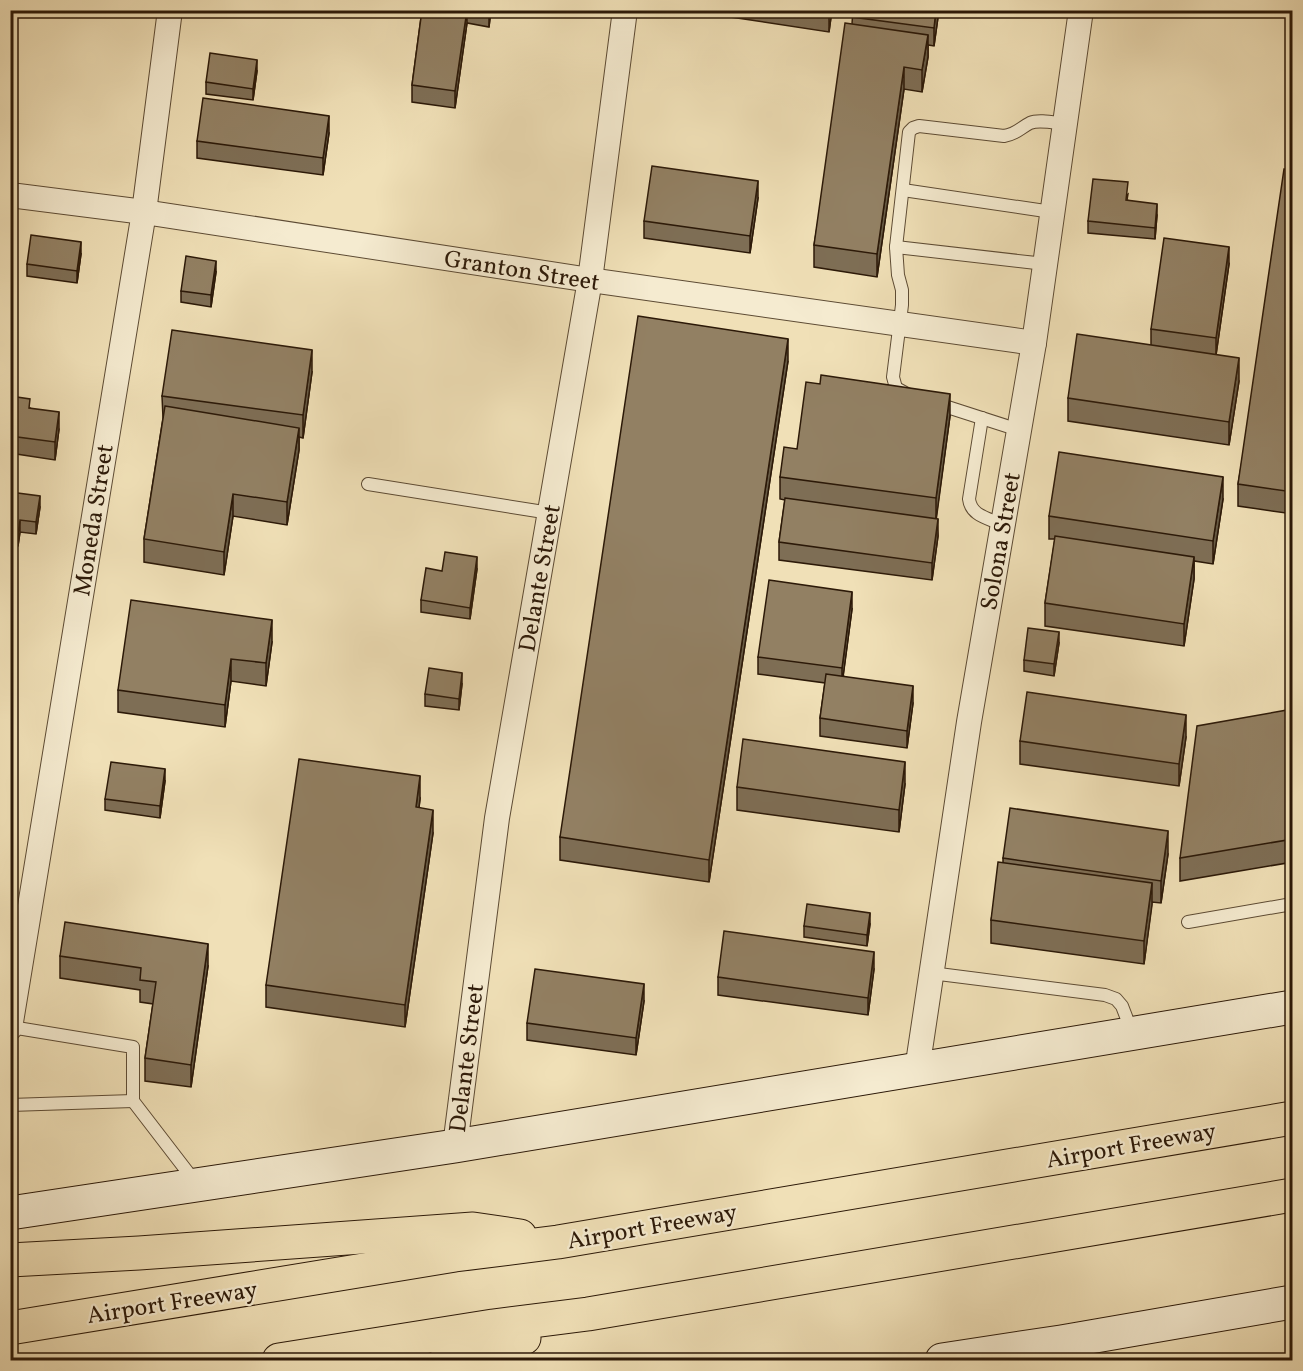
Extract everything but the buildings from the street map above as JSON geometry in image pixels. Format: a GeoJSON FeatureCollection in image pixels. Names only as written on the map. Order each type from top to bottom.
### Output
{"type":"FeatureCollection","features":[{"type":"Feature","properties":{"kind":"highway","name":"Airport Freeway"},"geometry":{"type":"LineString","coordinates":[[10,1328],[455,1255],[558,1242],[1293,1118]]}},
{"type":"Feature","properties":{"kind":"highway"},"geometry":{"type":"LineString","coordinates":[[279,1360],[493,1326],[588,1314],[1293,1195]]}},
{"type":"Feature","properties":{"kind":"highway"},"geometry":{"type":"LineString","coordinates":[[10,1260],[473,1229],[558,1242]]}},
{"type":"Feature","properties":{"kind":"highway"},"geometry":{"type":"LineString","coordinates":[[446,1360],[504,1346],[588,1314]]}},
{"type":"Feature","properties":{"kind":"main road"},"geometry":{"type":"LineString","coordinates":[[10,1213],[455,1146],[1293,1007]]}},
{"type":"Feature","properties":{"kind":"main road"},"geometry":{"type":"LineString","coordinates":[[942,1360],[1293,1302]]}},
{"type":"Feature","properties":{"kind":"street","name":"Moneda Street"},"geometry":{"type":"LineString","coordinates":[[11,1028],[144,212],[170,10]]}},
{"type":"Feature","properties":{"kind":"street","name":"Delante Street"},"geometry":{"type":"LineString","coordinates":[[455,1146],[497,818],[590,280],[625,10]]}},
{"type":"Feature","properties":{"kind":"street","name":"Solona Street"},"geometry":{"type":"LineString","coordinates":[[917,1070],[969,722],[1034,343],[1081,10]]}},
{"type":"Feature","properties":{"kind":"street","name":"Granton Street"},"geometry":{"type":"LineString","coordinates":[[10,195],[144,212],[590,280],[1034,343]]}},
{"type":"Feature","properties":{"kind":"lane"},"geometry":{"type":"LineString","coordinates":[[1019,430],[903,392],[896,388],[893,382],[902,305],[896,247],[909,132],[919,126],[1004,136],[1012,135],[1036,121],[1065,124]]}},
{"type":"Feature","properties":{"kind":"lane"},"geometry":{"type":"LineString","coordinates":[[903,190],[1052,212]]}},
{"type":"Feature","properties":{"kind":"lane"},"geometry":{"type":"LineString","coordinates":[[896,247],[1045,264]]}},
{"type":"Feature","properties":{"kind":"lane"},"geometry":{"type":"LineString","coordinates":[[981,418],[969,499],[970,507],[975,513],[1003,525]]}},
{"type":"Feature","properties":{"kind":"lane"},"geometry":{"type":"LineString","coordinates":[[368,484],[550,513]]}},
{"type":"Feature","properties":{"kind":"lane"},"geometry":{"type":"LineString","coordinates":[[1188,922],[1293,904]]}},
{"type":"Feature","properties":{"kind":"lane"},"geometry":{"type":"LineString","coordinates":[[931,973],[1105,995],[1116,999],[1122,1006],[1133,1034]]}},
{"type":"Feature","properties":{"kind":"lane"},"geometry":{"type":"LineString","coordinates":[[11,1028],[133,1047],[133,1101],[197,1185]]}},
{"type":"Feature","properties":{"kind":"lane"},"geometry":{"type":"LineString","coordinates":[[10,1105],[133,1101]]}}]}
